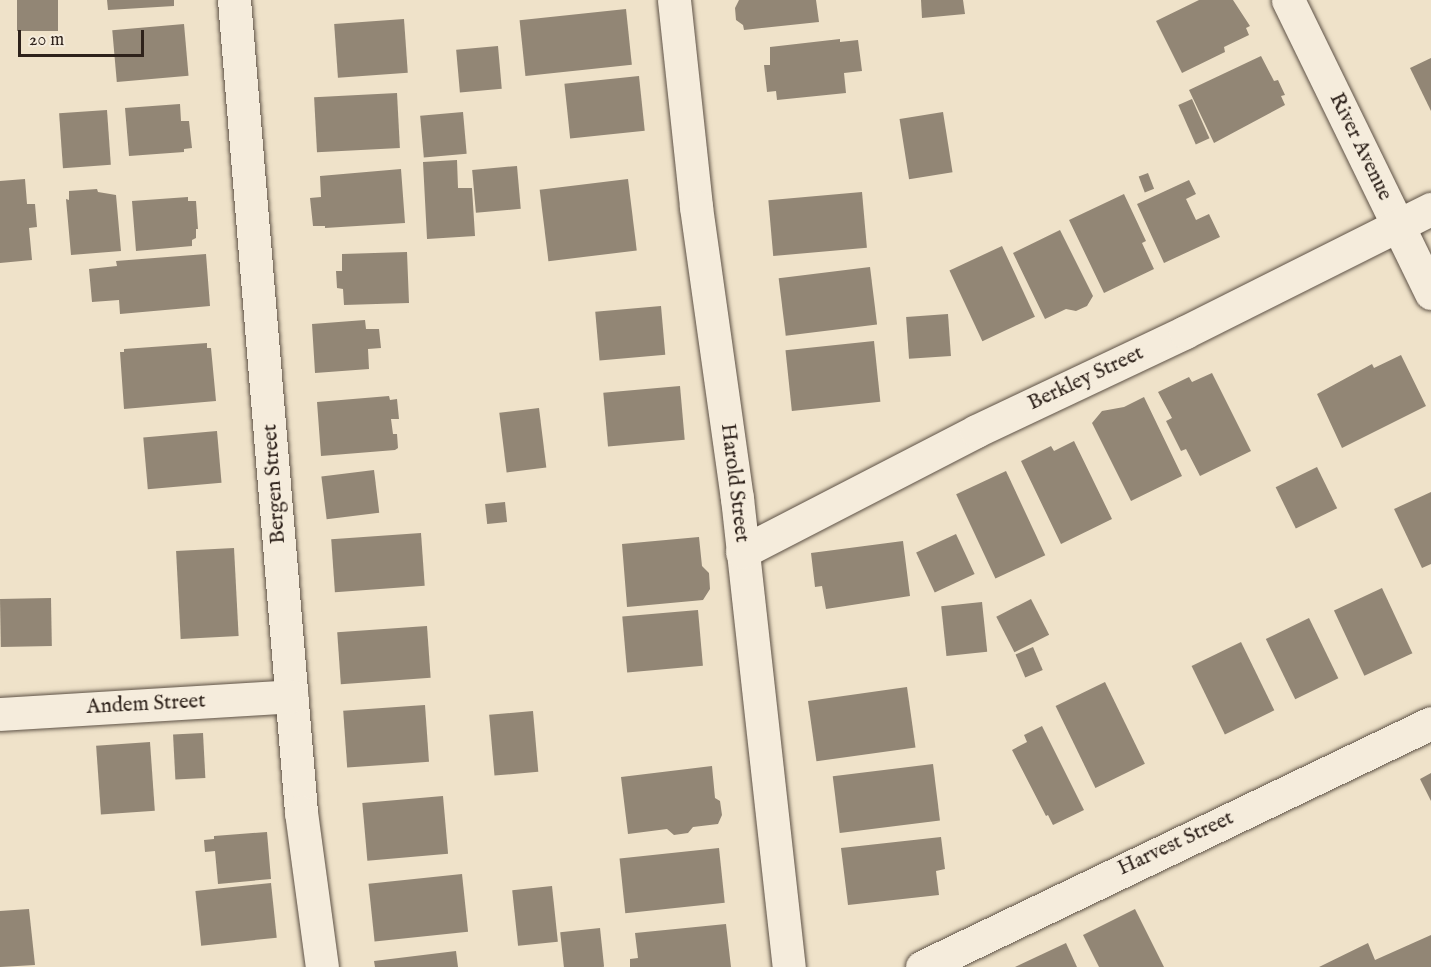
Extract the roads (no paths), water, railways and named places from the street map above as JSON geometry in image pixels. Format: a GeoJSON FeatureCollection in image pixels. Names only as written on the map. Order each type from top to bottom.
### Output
{"type":"FeatureCollection","features":[{"type":"Feature","properties":{"kind":"street","name":"Bergen Street"},"geometry":{"type":"LineString","coordinates":[[234,0],[301,812],[322,967]]}},
{"type":"Feature","properties":{"kind":"street","name":"Harold Street"},"geometry":{"type":"LineString","coordinates":[[674,0],[696,207],[742,552],[789,967]]}},
{"type":"Feature","properties":{"kind":"street","name":"River Avenue"},"geometry":{"type":"LineString","coordinates":[[1288,0],[1431,293]]}},
{"type":"Feature","properties":{"kind":"street","name":"Berkley Street"},"geometry":{"type":"LineString","coordinates":[[742,552],[976,430],[1185,332],[1431,209]]}},
{"type":"Feature","properties":{"kind":"street","name":"Andem Street"},"geometry":{"type":"LineString","coordinates":[[0,714],[291,696]]}},
{"type":"Feature","properties":{"kind":"street","name":"Harvest Street"},"geometry":{"type":"LineString","coordinates":[[922,967],[1431,723]]}}]}
